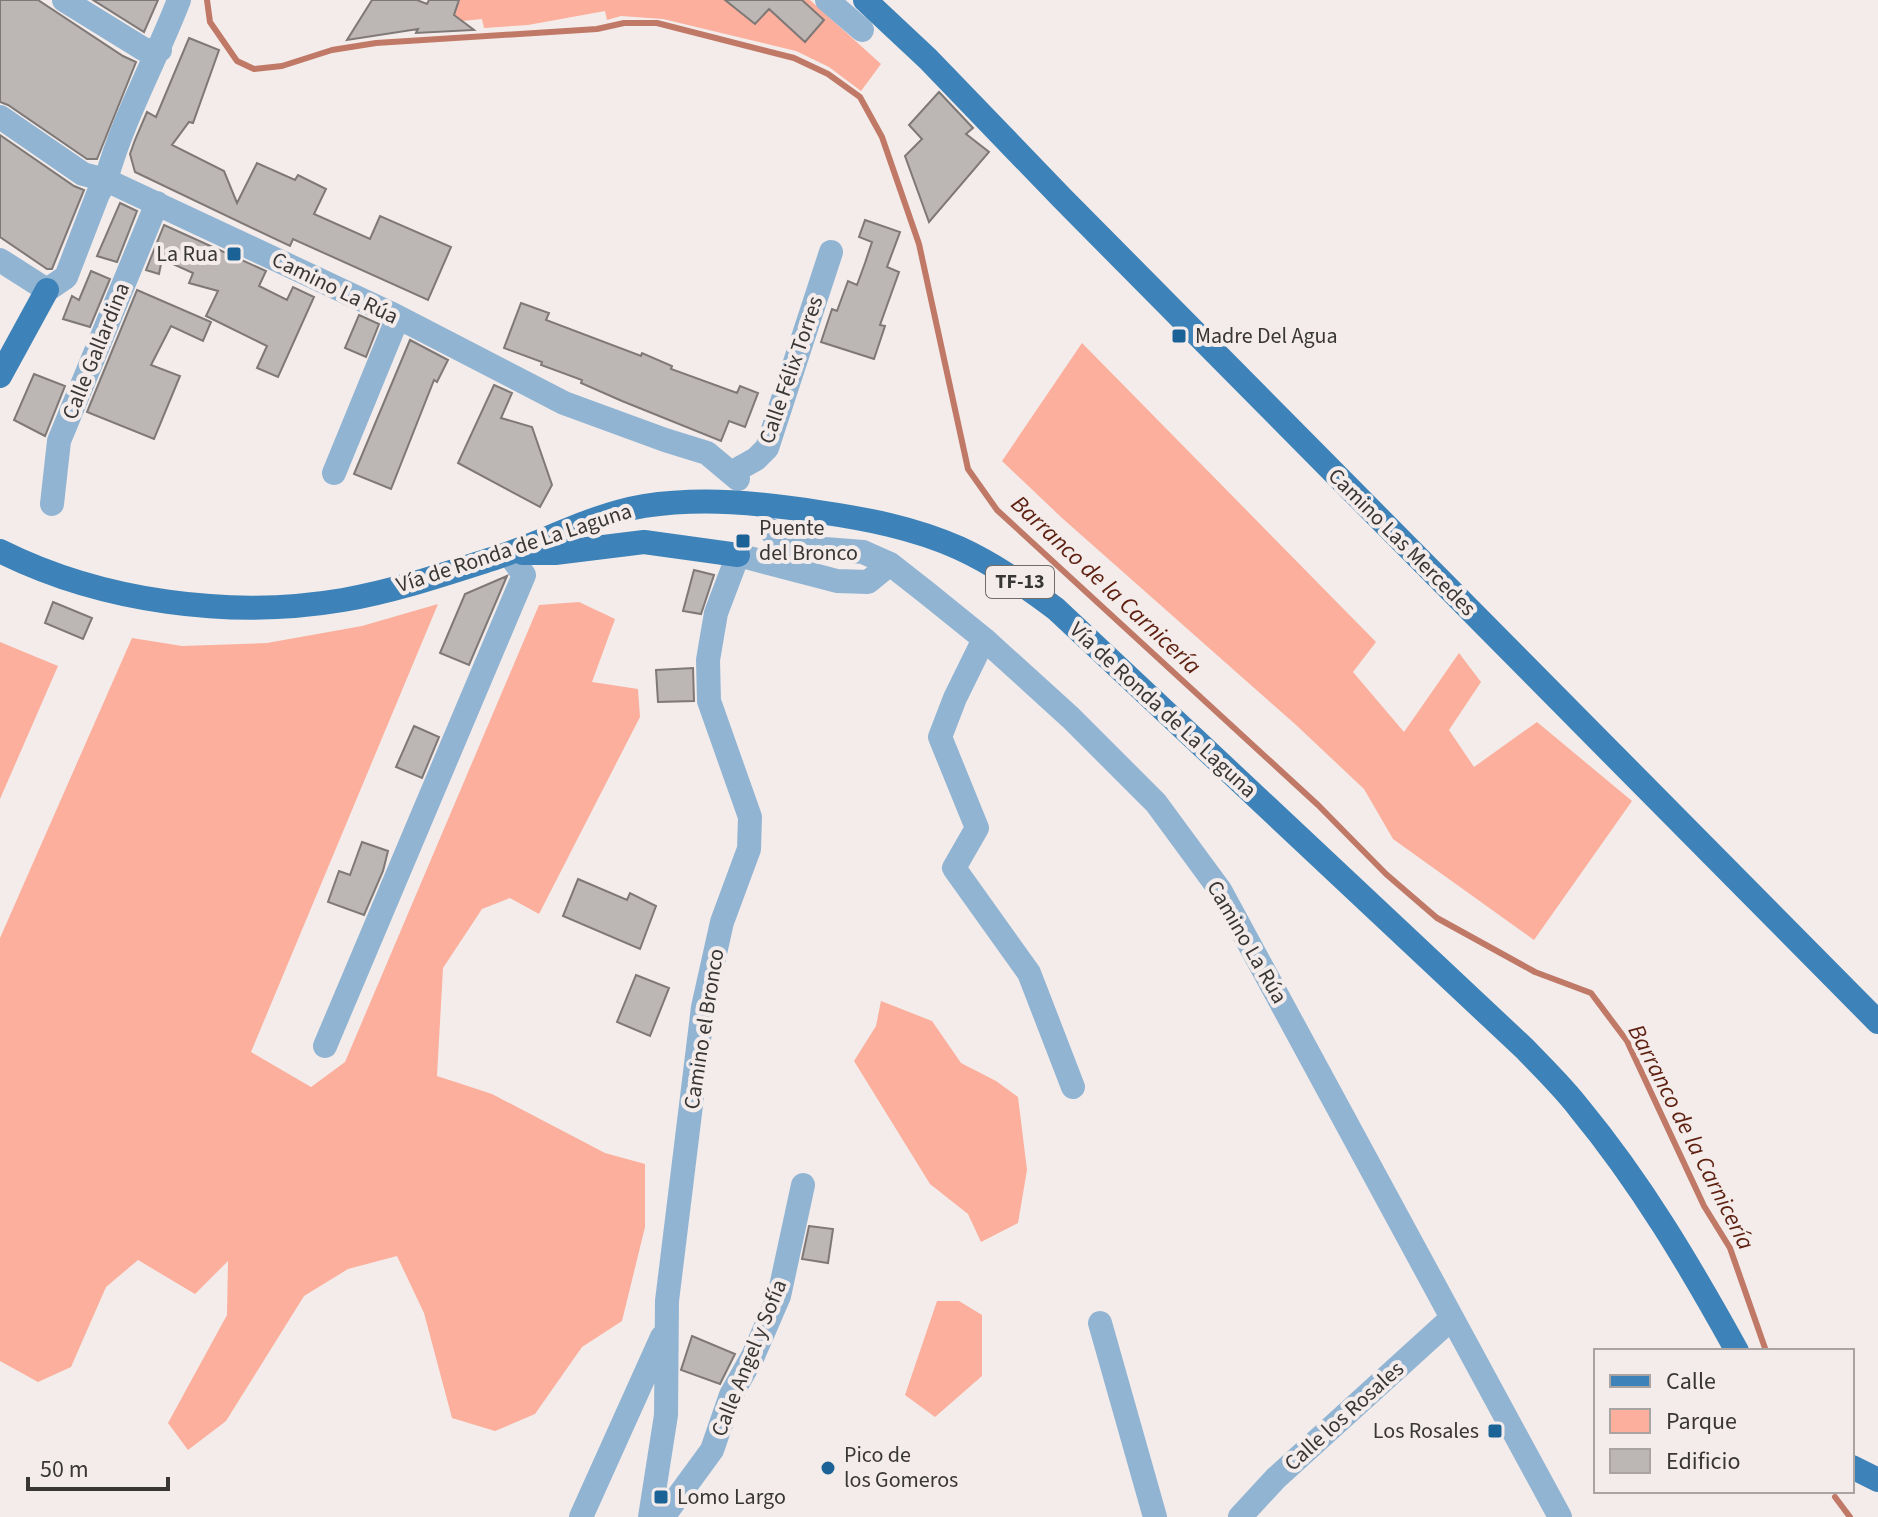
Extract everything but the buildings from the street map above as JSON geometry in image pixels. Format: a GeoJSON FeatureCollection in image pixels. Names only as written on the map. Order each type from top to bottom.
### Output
{"type":"FeatureCollection","features":[{"type":"Feature","properties":{"kind":"main road","name":"Camino Las Mercedes"},"geometry":{"type":"LineString","coordinates":[[865,0],[928,59],[1878,1022]]}},
{"type":"Feature","properties":{"kind":"main road"},"geometry":{"type":"LineString","coordinates":[[0,376],[47,290]]}},
{"type":"Feature","properties":{"kind":"main road","name":"Vía de Ronda de La Laguna"},"geometry":{"type":"LineString","coordinates":[[0,551],[32,567],[101,588],[161,600],[225,606],[281,606],[342,600],[417,584],[509,554],[579,524],[642,507],[696,501],[757,502],[875,521],[959,548],[1012,577],[1056,609],[1536,1060],[1578,1107],[1635,1182],[1686,1259],[1736,1349]]}},
{"type":"Feature","properties":{"kind":"main road"},"geometry":{"type":"LineString","coordinates":[[509,554],[555,553],[644,542],[738,555]]}},
{"type":"Feature","properties":{"kind":"main road"},"geometry":{"type":"LineString","coordinates":[[1854,1468],[1878,1480]]}},
{"type":"Feature","properties":{"kind":"street"},"geometry":{"type":"LineString","coordinates":[[64,0],[145,50],[160,50]]}},
{"type":"Feature","properties":{"kind":"street"},"geometry":{"type":"LineString","coordinates":[[0,260],[47,290],[66,277],[106,180],[112,156],[179,0]]}},
{"type":"Feature","properties":{"kind":"street"},"geometry":{"type":"LineString","coordinates":[[827,0],[862,30]]}},
{"type":"Feature","properties":{"kind":"street","name":"Camino La Rúa"},"geometry":{"type":"LineString","coordinates":[[0,117],[83,174],[106,180],[157,203],[398,317],[564,403],[707,453],[734,476]]}},
{"type":"Feature","properties":{"kind":"street","name":"Calle Gallardina"},"geometry":{"type":"LineString","coordinates":[[52,504],[59,441],[157,203]]}},
{"type":"Feature","properties":{"kind":"street","name":"Calle Félix Torres"},"geometry":{"type":"LineString","coordinates":[[734,476],[767,448],[831,252]]}},
{"type":"Feature","properties":{"kind":"street"},"geometry":{"type":"LineString","coordinates":[[334,473],[398,317]]}},
{"type":"Feature","properties":{"kind":"street","name":"Camino La Rúa"},"geometry":{"type":"LineString","coordinates":[[769,529],[781,541],[800,547],[863,552],[890,564],[984,639],[1071,718],[1156,803],[1220,890],[1560,1517]]}},
{"type":"Feature","properties":{"kind":"street"},"geometry":{"type":"LineString","coordinates":[[325,1046],[524,575],[509,554]]}},
{"type":"Feature","properties":{"kind":"street"},"geometry":{"type":"LineString","coordinates":[[738,555],[837,581],[868,582],[890,564]]}},
{"type":"Feature","properties":{"kind":"street","name":"Camino el Bronco"},"geometry":{"type":"LineString","coordinates":[[650,1517],[666,1415],[667,1301],[703,1007],[722,922],[749,849],[750,817],[709,701],[708,660],[716,613],[738,555]]}},
{"type":"Feature","properties":{"kind":"street"},"geometry":{"type":"LineString","coordinates":[[984,639],[940,737],[977,828],[954,868],[1029,973],[1073,1087]]}},
{"type":"Feature","properties":{"kind":"street","name":"Calle Angel y Sofía"},"geometry":{"type":"LineString","coordinates":[[663,1517],[712,1450],[731,1395],[753,1356],[779,1296],[803,1185]]}},
{"type":"Feature","properties":{"kind":"street","name":"Calle los Rosales"},"geometry":{"type":"LineString","coordinates":[[1240,1517],[1276,1478],[1452,1318]]}},
{"type":"Feature","properties":{"kind":"street"},"geometry":{"type":"LineString","coordinates":[[1100,1323],[1155,1517]]}},
{"type":"Feature","properties":{"kind":"street"},"geometry":{"type":"LineString","coordinates":[[581,1517],[666,1327]]}},
{"type":"Feature","properties":{"kind":"green space"},"geometry":{"type":"Polygon","coordinates":[[[459,0],[810,0],[881,64],[861,91],[829,67],[796,51],[663,19],[621,16],[607,20],[605,11],[528,25],[484,28],[482,19],[462,21],[454,15],[459,0]]]}},
{"type":"Feature","properties":{"kind":"green space"},"geometry":{"type":"Polygon","coordinates":[[[1082,343],[1376,642],[1353,672],[1404,732],[1459,653],[1481,682],[1449,730],[1474,767],[1537,722],[1632,801],[1534,940],[1393,839],[1364,789],[1002,461],[1082,343]]]}},
{"type":"Feature","properties":{"kind":"green space"},"geometry":{"type":"Polygon","coordinates":[[[579,602],[615,619],[592,682],[638,689],[640,717],[539,914],[510,898],[482,909],[443,968],[437,1076],[492,1094],[605,1153],[645,1164],[645,1227],[622,1321],[582,1347],[535,1414],[495,1431],[452,1418],[424,1313],[397,1256],[348,1269],[304,1296],[226,1421],[188,1450],[168,1423],[227,1315],[228,1261],[195,1294],[138,1260],[106,1287],[71,1367],[38,1382],[0,1361],[0,938],[132,638],[182,646],[267,643],[362,626],[438,604],[251,1052],[311,1087],[345,1062],[539,605],[579,602]]]}},
{"type":"Feature","properties":{"kind":"green space"},"geometry":{"type":"Polygon","coordinates":[[[0,642],[58,666],[0,799],[0,642]]]}},
{"type":"Feature","properties":{"kind":"green space"},"geometry":{"type":"Polygon","coordinates":[[[881,1001],[932,1021],[961,1063],[996,1081],[1018,1097],[1027,1170],[1018,1223],[981,1242],[968,1214],[930,1184],[854,1061],[876,1026],[881,1001]]]}},
{"type":"Feature","properties":{"kind":"green space"},"geometry":{"type":"Polygon","coordinates":[[[937,1301],[959,1301],[982,1315],[982,1376],[935,1417],[905,1395],[937,1301]]]}},
{"type":"Feature","properties":{"kind":"waterway","name":"Barranco de la Carnicería"},"geometry":{"type":"LineString","coordinates":[[207,0],[210,22],[237,61],[254,69],[282,66],[332,50],[376,43],[657,23],[794,58],[828,74],[860,97],[882,137],[919,244],[968,469],[997,510],[1318,805],[1386,874],[1437,918],[1535,972],[1591,993],[1627,1041],[1704,1206],[1730,1248],[1765,1349]]}},
{"type":"Feature","properties":{"kind":"waterway"},"geometry":{"type":"LineString","coordinates":[[1835,1497],[1850,1517]]}},
{"type":"Feature","properties":{"kind":"place","name":"La Rua"},"geometry":{"type":"Point","coordinates":[234,254]}},
{"type":"Feature","properties":{"kind":"place","name":"Madre Del Agua"},"geometry":{"type":"Point","coordinates":[1179,336]}},
{"type":"Feature","properties":{"kind":"place","name":"Puente del Bronco"},"geometry":{"type":"Point","coordinates":[743,541]}},
{"type":"Feature","properties":{"kind":"place","name":"Los Rosales"},"geometry":{"type":"Point","coordinates":[1495,1431]}},
{"type":"Feature","properties":{"kind":"place","name":"Pico de los Gomeros"},"geometry":{"type":"Point","coordinates":[828,1468]}},
{"type":"Feature","properties":{"kind":"place","name":"Lomo Largo"},"geometry":{"type":"Point","coordinates":[661,1497]}}]}
